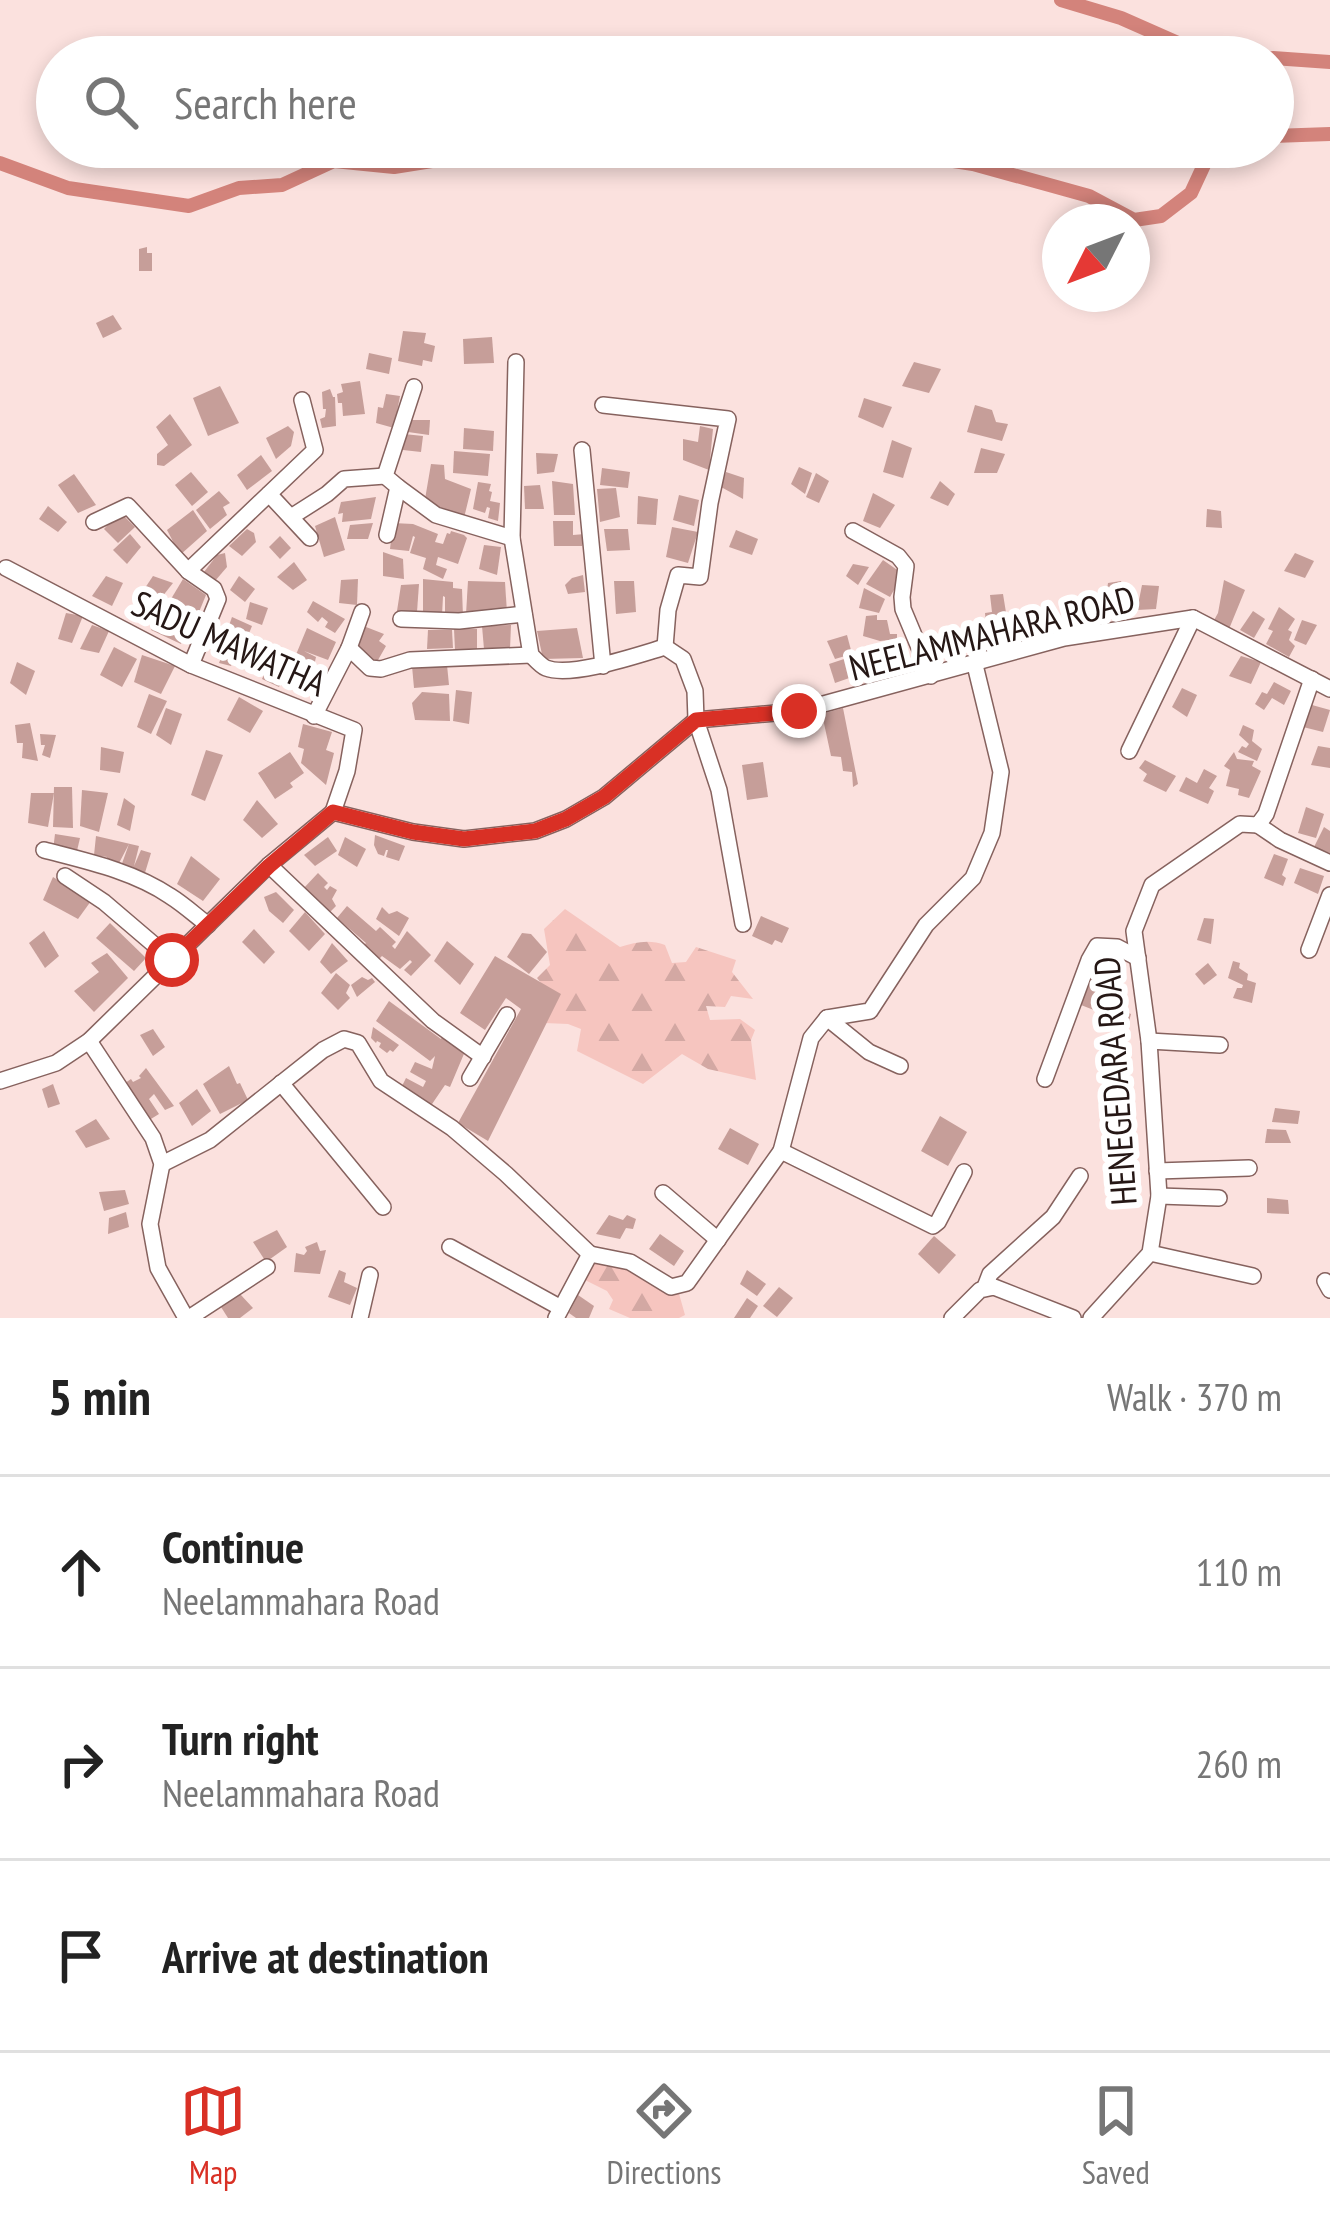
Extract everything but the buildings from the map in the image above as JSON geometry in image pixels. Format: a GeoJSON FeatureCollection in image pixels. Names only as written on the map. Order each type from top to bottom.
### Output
{"type":"FeatureCollection","features":[{"type":"Feature","properties":{"kind":"street"},"geometry":{"type":"LineString","coordinates":[[517,362],[512,538],[531,655],[553,670],[603,666],[664,647],[683,659],[695,691],[696,720],[719,790],[743,924]]}},
{"type":"Feature","properties":{"kind":"street"},"geometry":{"type":"LineString","coordinates":[[387,535],[392,482],[414,387]]}},
{"type":"Feature","properties":{"kind":"street"},"geometry":{"type":"LineString","coordinates":[[188,571],[315,450],[302,400]]}},
{"type":"Feature","properties":{"kind":"street"},"geometry":{"type":"LineString","coordinates":[[603,405],[728,419],[700,577],[679,574],[664,647]]}},
{"type":"Feature","properties":{"kind":"street"},"geometry":{"type":"LineString","coordinates":[[582,450],[603,666]]}},
{"type":"Feature","properties":{"kind":"street"},"geometry":{"type":"LineString","coordinates":[[291,517],[344,479],[392,482],[436,515],[512,538]]}},
{"type":"Feature","properties":{"kind":"street"},"geometry":{"type":"LineString","coordinates":[[269,494],[310,538]]}},
{"type":"Feature","properties":{"kind":"street"},"geometry":{"type":"LineString","coordinates":[[94,523],[128,506],[188,571],[214,589],[218,599],[191,664]]}},
{"type":"Feature","properties":{"kind":"street"},"geometry":{"type":"LineString","coordinates":[[853,531],[898,556],[906,566],[903,609],[931,676]]}},
{"type":"Feature","properties":{"kind":"street","name":"SADU MAWATHA"},"geometry":{"type":"LineString","coordinates":[[6,568],[191,664],[354,730],[333,812]]}},
{"type":"Feature","properties":{"kind":"street"},"geometry":{"type":"LineString","coordinates":[[314,716],[362,612]]}},
{"type":"Feature","properties":{"kind":"street"},"geometry":{"type":"LineString","coordinates":[[401,619],[459,621],[524,614]]}},
{"type":"Feature","properties":{"kind":"street"},"geometry":{"type":"LineString","coordinates":[[1129,751],[1193,618]]}},
{"type":"Feature","properties":{"kind":"street","name":"NEELAMMAHARA ROAD"},"geometry":{"type":"LineString","coordinates":[[696,720],[799,711],[1064,638],[1193,618],[1330,689]]}},
{"type":"Feature","properties":{"kind":"street"},"geometry":{"type":"LineString","coordinates":[[349,648],[370,668],[381,669],[410,660],[531,655]]}},
{"type":"Feature","properties":{"kind":"street"},"geometry":{"type":"LineString","coordinates":[[162,1164],[210,1140],[323,1050],[344,1040],[358,1043],[381,1081],[452,1128],[590,1255],[630,1262],[671,1287],[687,1283],[781,1151],[811,1038],[827,1018],[870,1011],[926,925],[973,878],[992,832],[1001,772],[976,665]]}},
{"type":"Feature","properties":{"kind":"street"},"geometry":{"type":"LineString","coordinates":[[1312,679],[1266,814],[1258,825],[1330,863]]}},
{"type":"Feature","properties":{"kind":"street"},"geometry":{"type":"LineString","coordinates":[[0,1081],[56,1063],[89,1041],[269,866],[333,812],[464,839],[535,831],[604,797],[696,720]]}},
{"type":"Feature","properties":{"kind":"street","name":"HENEGEDARA ROAD"},"geometry":{"type":"LineString","coordinates":[[1091,1318],[1150,1253],[1159,1196],[1149,1041],[1135,931],[1152,885],[1240,824],[1258,825]]}},
{"type":"Feature","properties":{"kind":"street"},"geometry":{"type":"LineString","coordinates":[[44,850],[138,879],[208,925]]}},
{"type":"Feature","properties":{"kind":"street"},"geometry":{"type":"LineString","coordinates":[[269,866],[433,1021],[483,1057]]}},
{"type":"Feature","properties":{"kind":"street"},"geometry":{"type":"LineString","coordinates":[[65,876],[104,902],[172,960]]}},
{"type":"Feature","properties":{"kind":"street"},"geometry":{"type":"LineString","coordinates":[[1309,950],[1330,895]]}},
{"type":"Feature","properties":{"kind":"street"},"geometry":{"type":"LineString","coordinates":[[1045,1079],[1096,946],[1117,947],[1138,958]]}},
{"type":"Feature","properties":{"kind":"street"},"geometry":{"type":"LineString","coordinates":[[470,1078],[507,1015]]}},
{"type":"Feature","properties":{"kind":"street"},"geometry":{"type":"LineString","coordinates":[[827,1018],[868,1052],[900,1066]]}},
{"type":"Feature","properties":{"kind":"street"},"geometry":{"type":"LineString","coordinates":[[89,1041],[153,1138],[162,1164],[150,1225],[158,1268],[187,1318],[267,1267]]}},
{"type":"Feature","properties":{"kind":"street"},"geometry":{"type":"LineString","coordinates":[[1149,1041],[1220,1045]]}},
{"type":"Feature","properties":{"kind":"street"},"geometry":{"type":"LineString","coordinates":[[281,1084],[383,1207]]}},
{"type":"Feature","properties":{"kind":"street"},"geometry":{"type":"LineString","coordinates":[[781,1151],[933,1226],[964,1172]]}},
{"type":"Feature","properties":{"kind":"street"},"geometry":{"type":"LineString","coordinates":[[1157,1171],[1249,1168]]}},
{"type":"Feature","properties":{"kind":"street"},"geometry":{"type":"LineString","coordinates":[[952,1318],[985,1287],[990,1274],[1053,1217],[1080,1176]]}},
{"type":"Feature","properties":{"kind":"street"},"geometry":{"type":"LineString","coordinates":[[663,1192],[718,1240]]}},
{"type":"Feature","properties":{"kind":"street"},"geometry":{"type":"LineString","coordinates":[[1159,1196],[1220,1198]]}},
{"type":"Feature","properties":{"kind":"street"},"geometry":{"type":"LineString","coordinates":[[450,1247],[558,1313],[590,1255]]}},
{"type":"Feature","properties":{"kind":"street"},"geometry":{"type":"LineString","coordinates":[[1150,1253],[1252,1276]]}},
{"type":"Feature","properties":{"kind":"street"},"geometry":{"type":"LineString","coordinates":[[360,1318],[370,1275]]}},
{"type":"Feature","properties":{"kind":"street"},"geometry":{"type":"LineString","coordinates":[[985,1287],[1073,1318]]}},
{"type":"Feature","properties":{"kind":"green space"},"geometry":{"type":"Polygon","coordinates":[[[565,909],[620,947],[642,942],[665,945],[672,963],[686,962],[696,947],[736,960],[732,972],[753,999],[731,996],[725,1007],[706,1006],[710,1020],[740,1019],[755,1030],[751,1040],[756,1080],[708,1069],[682,1054],[643,1084],[577,1051],[581,1029],[544,1023],[554,999],[537,978],[550,965],[544,929],[565,909]]]}},
{"type":"Feature","properties":{"kind":"green space"},"geometry":{"type":"Polygon","coordinates":[[[594,1262],[632,1266],[678,1290],[685,1315],[630,1318],[609,1309],[613,1300],[607,1291],[583,1279],[594,1262]]]}},
{"type":"Feature","properties":{"kind":"waterway"},"geometry":{"type":"LineString","coordinates":[[1061,0],[1162,36]]}},
{"type":"Feature","properties":{"kind":"waterway"},"geometry":{"type":"LineString","coordinates":[[1294,59],[1330,62]]}},
{"type":"Feature","properties":{"kind":"waterway"},"geometry":{"type":"LineString","coordinates":[[1294,135],[1330,134]]}},
{"type":"Feature","properties":{"kind":"waterway"},"geometry":{"type":"LineString","coordinates":[[0,163],[68,188],[189,206],[239,188],[282,185],[319,168]]}},
{"type":"Feature","properties":{"kind":"waterway"},"geometry":{"type":"LineString","coordinates":[[988,168],[1089,196],[1134,220],[1161,216],[1191,193],[1203,168]]}},
{"type":"Feature","properties":{"kind":"route"},"geometry":{"type":"LineString","coordinates":[[172,960],[333,812],[464,839],[535,831],[604,797],[696,720],[799,711]]}}]}
